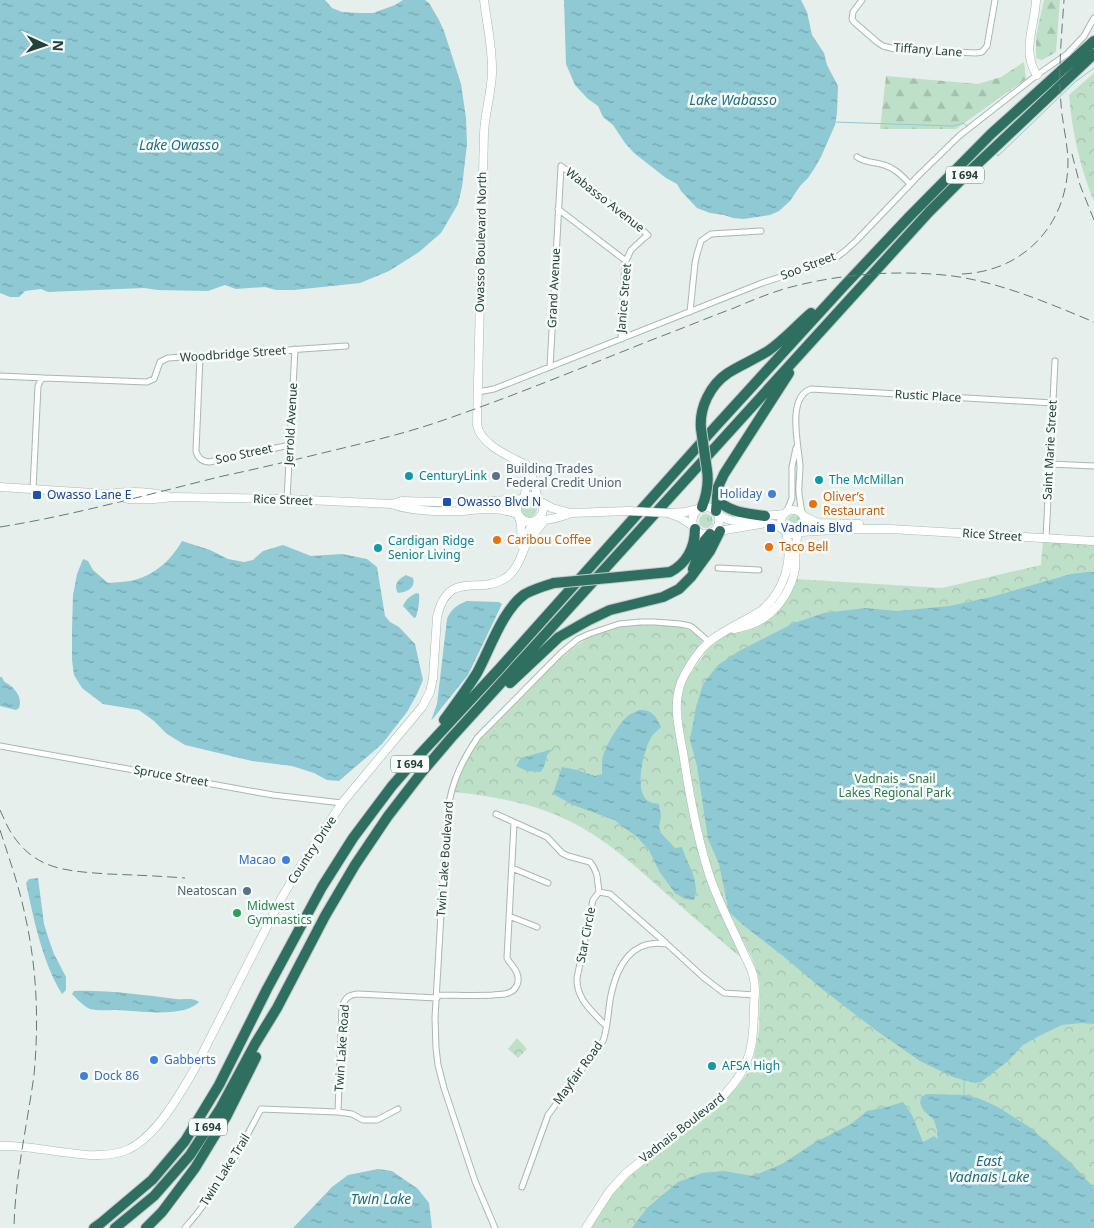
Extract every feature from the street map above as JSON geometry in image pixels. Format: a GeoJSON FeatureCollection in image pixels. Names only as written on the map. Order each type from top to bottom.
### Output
{"type":"FeatureCollection","features":[{"type":"Feature","properties":{"kind":"highway","name":"I 694"},"geometry":{"type":"LineString","coordinates":[[94,1228],[152,1180],[185,1141],[219,1084],[322,887],[353,838],[412,762],[500,668],[843,287],[960,165],[1029,99],[1094,41]]}},
{"type":"Feature","properties":{"kind":"highway","name":"I 694"},"geometry":{"type":"LineString","coordinates":[[115,1228],[154,1196],[190,1155],[220,1109],[277,1008],[324,916],[388,816],[422,772],[804,349],[956,184],[1094,54]]}},
{"type":"Feature","properties":{"kind":"highway"},"geometry":{"type":"LineString","coordinates":[[700,508],[706,495],[708,483],[701,430],[701,414],[712,390],[723,377],[778,343],[828,297],[843,287]]}},
{"type":"Feature","properties":{"kind":"highway"},"geometry":{"type":"LineString","coordinates":[[717,512],[716,496],[724,474],[804,349]]}},
{"type":"Feature","properties":{"kind":"highway"},"geometry":{"type":"LineString","coordinates":[[716,496],[720,503],[730,508],[748,514],[765,516]]}},
{"type":"Feature","properties":{"kind":"highway"},"geometry":{"type":"LineString","coordinates":[[392,786],[436,732],[468,687],[484,661],[494,638],[511,608],[525,594],[554,583],[670,572],[684,562],[688,555],[694,542],[694,528]]}},
{"type":"Feature","properties":{"kind":"highway"},"geometry":{"type":"LineString","coordinates":[[451,738],[559,637],[604,613],[663,597],[684,585],[711,549],[714,532]]}},
{"type":"Feature","properties":{"kind":"highway"},"geometry":{"type":"LineString","coordinates":[[146,1228],[162,1212],[195,1168],[230,1108],[260,1049],[277,1008]]}},
{"type":"Feature","properties":{"kind":"street","name":"Owasso Boulevard North"},"geometry":{"type":"LineString","coordinates":[[484,0],[492,65],[484,133],[477,419],[479,432],[490,444],[530,469],[540,501]]}},
{"type":"Feature","properties":{"kind":"street","name":"Tiffany Lane"},"geometry":{"type":"LineString","coordinates":[[862,0],[853,12],[852,19],[856,25],[883,46],[895,49],[976,53],[982,52],[987,46],[996,0]]}},
{"type":"Feature","properties":{"kind":"street"},"geometry":{"type":"LineString","coordinates":[[1036,0],[1030,42],[1030,61],[1036,75]]}},
{"type":"Feature","properties":{"kind":"street","name":"Soo Street"},"geometry":{"type":"LineString","coordinates":[[478,392],[494,389],[762,283],[837,257],[845,252],[959,136],[1036,75],[1057,62],[1076,45],[1084,36],[1094,18]]}},
{"type":"Feature","properties":{"kind":"street"},"geometry":{"type":"LineString","coordinates":[[857,157],[865,162],[877,163],[897,171],[910,184]]}},
{"type":"Feature","properties":{"kind":"street","name":"Grand Avenue"},"geometry":{"type":"LineString","coordinates":[[550,367],[562,166]]}},
{"type":"Feature","properties":{"kind":"street","name":"Wabasso Avenue"},"geometry":{"type":"LineString","coordinates":[[562,166],[648,235]]}},
{"type":"Feature","properties":{"kind":"street"},"geometry":{"type":"LineString","coordinates":[[558,209],[626,260]]}},
{"type":"Feature","properties":{"kind":"street"},"geometry":{"type":"LineString","coordinates":[[690,312],[697,254],[701,241],[711,234],[761,231]]}},
{"type":"Feature","properties":{"kind":"street","name":"Janice Street"},"geometry":{"type":"LineString","coordinates":[[621,339],[626,260],[635,245],[648,235]]}},
{"type":"Feature","properties":{"kind":"street","name":"Woodbridge Street"},"geometry":{"type":"LineString","coordinates":[[0,376],[147,382],[154,379],[160,362],[168,358],[346,346]]}},
{"type":"Feature","properties":{"kind":"street","name":"Jerrold Avenue"},"geometry":{"type":"LineString","coordinates":[[287,499],[295,349]]}},
{"type":"Feature","properties":{"kind":"street","name":"Soo Street"},"geometry":{"type":"LineString","coordinates":[[200,356],[196,451],[200,459],[204,462],[209,462],[290,445]]}},
{"type":"Feature","properties":{"kind":"street","name":"Saint Marie Street"},"geometry":{"type":"LineString","coordinates":[[1046,538],[1055,361]]}},
{"type":"Feature","properties":{"kind":"street"},"geometry":{"type":"LineString","coordinates":[[33,489],[38,386],[42,379]]}},
{"type":"Feature","properties":{"kind":"street","name":"Rustic Place"},"geometry":{"type":"LineString","coordinates":[[797,442],[796,409],[804,393],[811,390],[1053,403]]}},
{"type":"Feature","properties":{"kind":"street"},"geometry":{"type":"LineString","coordinates":[[781,594],[788,564],[788,540],[781,522],[792,498],[792,467],[797,442]]}},
{"type":"Feature","properties":{"kind":"street"},"geometry":{"type":"LineString","coordinates":[[781,594],[791,584],[796,561],[795,544],[806,525],[799,496],[800,466],[797,442]]}},
{"type":"Feature","properties":{"kind":"street"},"geometry":{"type":"LineString","coordinates":[[520,463],[526,479],[526,486],[522,498],[516,506],[524,548]]}},
{"type":"Feature","properties":{"kind":"street"},"geometry":{"type":"LineString","coordinates":[[1050,464],[1094,466]]}},
{"type":"Feature","properties":{"kind":"street","name":"Rice Street"},"geometry":{"type":"LineString","coordinates":[[0,487],[109,494],[128,492],[155,493],[174,498],[287,499],[392,504],[402,502],[466,503],[522,498]]}},
{"type":"Feature","properties":{"kind":"street"},"geometry":{"type":"LineString","coordinates":[[522,498],[531,496],[552,508],[571,512],[628,511],[668,513],[711,508],[726,519],[737,521],[795,510],[804,515]]}},
{"type":"Feature","properties":{"kind":"street"},"geometry":{"type":"LineString","coordinates":[[538,521],[543,510],[540,501]]}},
{"type":"Feature","properties":{"kind":"street","name":"Rice Street"},"geometry":{"type":"LineString","coordinates":[[392,504],[402,508],[454,511],[507,510],[518,516]]}},
{"type":"Feature","properties":{"kind":"street"},"geometry":{"type":"LineString","coordinates":[[694,528],[693,516],[700,508]]}},
{"type":"Feature","properties":{"kind":"street"},"geometry":{"type":"LineString","coordinates":[[518,516],[526,522],[564,516],[571,512]]}},
{"type":"Feature","properties":{"kind":"street"},"geometry":{"type":"LineString","coordinates":[[714,532],[720,522],[717,512]]}},
{"type":"Feature","properties":{"kind":"street"},"geometry":{"type":"LineString","coordinates":[[668,513],[679,517],[702,534],[766,523],[773,524],[794,535],[800,533]]}},
{"type":"Feature","properties":{"kind":"street","name":"Rice Street"},"geometry":{"type":"LineString","coordinates":[[804,515],[818,523],[1094,540]]}},
{"type":"Feature","properties":{"kind":"street","name":"Country Drive"},"geometry":{"type":"LineString","coordinates":[[0,1146],[90,1155],[117,1153],[140,1142],[167,1113],[183,1089],[297,872],[342,803],[422,707],[430,692],[435,668],[437,617],[445,598],[450,592],[460,586],[490,584],[504,579],[514,570],[538,521]]}},
{"type":"Feature","properties":{"kind":"street","name":"Rice Street"},"geometry":{"type":"LineString","coordinates":[[800,533],[890,528]]}},
{"type":"Feature","properties":{"kind":"street"},"geometry":{"type":"LineString","coordinates":[[718,568],[759,570]]}},
{"type":"Feature","properties":{"kind":"street","name":"Vadnais Boulevard"},"geometry":{"type":"LineString","coordinates":[[586,1228],[608,1192],[625,1174],[724,1096],[738,1079],[747,1063],[754,1034],[755,980],[716,894],[696,828],[677,715],[677,697],[685,673],[709,642],[762,610],[781,594]]}},
{"type":"Feature","properties":{"kind":"street","name":"Twin Lake Boulevard"},"geometry":{"type":"LineString","coordinates":[[495,1228],[475,1181],[438,1069],[435,1034],[446,826],[448,805],[454,781],[468,752],[478,737],[561,653],[574,642],[588,634],[619,624],[655,622],[690,626],[709,642]]}},
{"type":"Feature","properties":{"kind":"street","name":"Spruce Street"},"geometry":{"type":"LineString","coordinates":[[0,746],[273,795],[342,803]]}},
{"type":"Feature","properties":{"kind":"street"},"geometry":{"type":"LineString","coordinates":[[496,814],[547,837],[562,853],[590,862],[598,877],[599,892]]}},
{"type":"Feature","properties":{"kind":"street"},"geometry":{"type":"LineString","coordinates":[[437,996],[482,996],[508,993],[515,989],[518,981],[518,972],[507,958],[514,823]]}},
{"type":"Feature","properties":{"kind":"street"},"geometry":{"type":"LineString","coordinates":[[512,868],[548,882]]}},
{"type":"Feature","properties":{"kind":"street","name":"Star Circle"},"geometry":{"type":"LineString","coordinates":[[606,1026],[583,1001],[577,984],[592,900],[599,892],[610,894],[666,944]]}},
{"type":"Feature","properties":{"kind":"street"},"geometry":{"type":"LineString","coordinates":[[509,916],[537,927]]}},
{"type":"Feature","properties":{"kind":"street"},"geometry":{"type":"LineString","coordinates":[[666,944],[724,993],[755,994]]}},
{"type":"Feature","properties":{"kind":"street","name":"Mayfair Road"},"geometry":{"type":"LineString","coordinates":[[522,1187],[548,1115],[603,1041],[613,985],[627,956],[644,945],[666,944]]}},
{"type":"Feature","properties":{"kind":"street","name":"Twin Lake Road"},"geometry":{"type":"LineString","coordinates":[[338,1112],[342,1008],[344,1000],[347,997],[358,994],[437,996]]}},
{"type":"Feature","properties":{"kind":"street","name":"Twin Lake Trail"},"geometry":{"type":"LineString","coordinates":[[185,1228],[205,1204],[227,1172],[261,1109],[338,1112]]}},
{"type":"Feature","properties":{"kind":"street"},"geometry":{"type":"LineString","coordinates":[[338,1112],[352,1114],[363,1120],[377,1120],[398,1109]]}},
{"type":"Feature","properties":{"kind":"green space"},"geometry":{"type":"Polygon","coordinates":[[[1044,0],[1060,0],[1056,52],[1042,60],[1036,58],[1036,36],[1044,0]]]}},
{"type":"Feature","properties":{"kind":"green space"},"geometry":{"type":"Polygon","coordinates":[[[1024,62],[1026,79],[956,129],[880,129],[886,76],[978,84],[1001,77],[1024,62]]]}},
{"type":"Feature","properties":{"kind":"green space"},"geometry":{"type":"Polygon","coordinates":[[[1094,73],[1094,202],[1077,149],[1069,95],[1094,73]]]}},
{"type":"Feature","properties":{"kind":"green space"},"geometry":{"type":"Polygon","coordinates":[[[529,501],[537,509],[529,517],[521,509],[529,501]]]}},
{"type":"Feature","properties":{"kind":"green space"},"geometry":{"type":"Polygon","coordinates":[[[703,514],[709,514],[713,521],[709,528],[703,528],[699,524],[699,518],[703,514]]]}},
{"type":"Feature","properties":{"kind":"green space"},"geometry":{"type":"Polygon","coordinates":[[[794,515],[799,517],[801,522],[799,527],[794,529],[789,527],[787,522],[789,517],[794,515]]]}},
{"type":"Feature","properties":{"kind":"green space","name":"Vadnais - Snail Lakes Regional Park"},"geometry":{"type":"Polygon","coordinates":[[[1043,541],[1094,544],[1094,1228],[591,1228],[613,1194],[630,1176],[733,1091],[748,1073],[754,1057],[759,1030],[760,987],[758,975],[752,958],[725,907],[712,870],[693,789],[683,731],[681,702],[687,678],[709,648],[724,636],[764,620],[796,579],[942,588],[1041,565],[1043,541]]]}},
{"type":"Feature","properties":{"kind":"green space"},"geometry":{"type":"Polygon","coordinates":[[[637,625],[663,625],[681,628],[696,634],[702,640],[701,645],[687,663],[679,678],[674,697],[674,717],[686,792],[704,869],[717,906],[745,961],[620,854],[594,835],[552,813],[525,804],[454,792],[464,767],[478,743],[557,662],[575,646],[596,634],[616,628],[637,625]]]}},
{"type":"Feature","properties":{"kind":"green space"},"geometry":{"type":"Polygon","coordinates":[[[517,1038],[527,1049],[518,1058],[508,1049],[517,1038]]]}},
{"type":"Feature","properties":{"kind":"water","name":"Lake Owasso"},"geometry":{"type":"Polygon","coordinates":[[[0,0],[325,0],[332,8],[342,12],[373,13],[403,0],[425,0],[429,3],[444,31],[461,84],[466,118],[467,144],[458,204],[441,233],[419,252],[389,271],[360,283],[294,290],[276,290],[265,287],[236,289],[225,285],[208,291],[144,288],[48,292],[41,289],[25,291],[19,297],[10,297],[0,293],[0,0]]]}},
{"type":"Feature","properties":{"kind":"water","name":"Lake Wabasso"},"geometry":{"type":"Polygon","coordinates":[[[564,0],[801,0],[807,12],[812,35],[824,53],[827,65],[838,86],[837,113],[835,125],[821,157],[790,201],[779,211],[770,215],[743,219],[710,213],[697,208],[677,184],[666,178],[634,153],[613,125],[603,117],[598,106],[588,99],[575,85],[566,64],[564,0]]]}},
{"type":"Feature","properties":{"kind":"water"},"geometry":{"type":"Polygon","coordinates":[[[182,541],[210,550],[228,559],[244,562],[253,560],[263,551],[283,545],[311,556],[342,554],[367,559],[377,567],[385,616],[390,622],[399,627],[415,644],[423,680],[407,712],[382,744],[339,781],[327,780],[314,773],[292,766],[252,761],[185,745],[167,734],[139,710],[103,704],[82,688],[74,675],[72,630],[73,595],[77,574],[83,559],[88,561],[93,570],[108,583],[132,581],[150,574],[163,565],[182,541]]]}},
{"type":"Feature","properties":{"kind":"water","name":"Vadnais - Snail Lakes Regional Park"},"geometry":{"type":"Polygon","coordinates":[[[1094,572],[1094,1024],[1062,1025],[1039,1036],[1023,1045],[1009,1060],[981,1082],[975,1083],[953,1077],[920,1061],[822,989],[729,912],[719,864],[708,839],[697,766],[690,740],[696,707],[703,684],[718,665],[739,651],[794,623],[824,613],[865,608],[897,611],[950,606],[991,597],[1071,574],[1094,572]]]}},
{"type":"Feature","properties":{"kind":"water"},"geometry":{"type":"Polygon","coordinates":[[[406,575],[413,578],[412,587],[405,592],[398,593],[397,582],[406,575]]]}},
{"type":"Feature","properties":{"kind":"water"},"geometry":{"type":"Polygon","coordinates":[[[417,593],[419,594],[419,603],[416,617],[414,618],[403,606],[409,598],[417,593]]]}},
{"type":"Feature","properties":{"kind":"water"},"geometry":{"type":"Polygon","coordinates":[[[467,601],[499,602],[502,604],[468,675],[431,721],[437,704],[447,619],[455,608],[467,601]]]}},
{"type":"Feature","properties":{"kind":"water"},"geometry":{"type":"Polygon","coordinates":[[[0,677],[19,696],[20,705],[16,710],[0,706],[0,677]]]}},
{"type":"Feature","properties":{"kind":"water"},"geometry":{"type":"Polygon","coordinates":[[[639,710],[653,714],[661,727],[652,736],[643,759],[641,788],[648,801],[659,804],[661,816],[659,827],[661,833],[675,848],[682,847],[695,880],[696,893],[694,900],[685,899],[675,893],[659,871],[649,850],[637,837],[614,820],[573,805],[553,794],[562,767],[595,776],[602,774],[603,757],[612,737],[620,724],[629,715],[639,710]]]}},
{"type":"Feature","properties":{"kind":"water"},"geometry":{"type":"Polygon","coordinates":[[[553,749],[547,755],[541,772],[527,771],[516,766],[521,758],[553,749]]]}},
{"type":"Feature","properties":{"kind":"water"},"geometry":{"type":"Polygon","coordinates":[[[38,878],[44,924],[54,954],[66,977],[66,990],[62,994],[44,954],[26,883],[29,879],[38,878]]]}},
{"type":"Feature","properties":{"kind":"water"},"geometry":{"type":"Polygon","coordinates":[[[74,991],[125,993],[191,999],[199,1002],[192,1007],[172,1012],[96,1010],[90,1009],[83,1004],[72,994],[74,991]]]}},
{"type":"Feature","properties":{"kind":"water","name":"East Vadnais Lake"},"geometry":{"type":"Polygon","coordinates":[[[926,1094],[964,1095],[978,1098],[998,1107],[1028,1126],[1070,1162],[1094,1188],[1094,1228],[632,1228],[647,1208],[678,1182],[702,1173],[724,1171],[753,1176],[782,1164],[814,1143],[851,1124],[867,1111],[903,1102],[912,1115],[923,1142],[934,1136],[938,1139],[934,1120],[924,1111],[920,1103],[921,1098],[926,1094]]]}},
{"type":"Feature","properties":{"kind":"water","name":"Twin Lake"},"geometry":{"type":"Polygon","coordinates":[[[378,1169],[392,1171],[418,1189],[429,1203],[432,1228],[293,1228],[332,1187],[348,1175],[378,1169]]]}},
{"type":"Feature","properties":{"kind":"waterway"},"geometry":{"type":"LineString","coordinates":[[997,154],[998,156],[1075,82],[1094,68]]}},
{"type":"Feature","properties":{"kind":"waterway"},"geometry":{"type":"LineString","coordinates":[[834,122],[953,126],[963,123],[967,126]]}},
{"type":"Feature","properties":{"kind":"waterway"},"geometry":{"type":"LineString","coordinates":[[964,1080],[964,1095]]}},
{"type":"Feature","properties":{"kind":"railway"},"geometry":{"type":"LineString","coordinates":[[962,274],[984,271],[1005,264],[1023,254],[1038,241],[1050,225],[1060,206],[1066,185],[1068,163],[1060,91],[1064,0]]}},
{"type":"Feature","properties":{"kind":"railway"},"geometry":{"type":"LineString","coordinates":[[1072,154],[1080,185],[1094,220]]}},
{"type":"Feature","properties":{"kind":"railway"},"geometry":{"type":"LineString","coordinates":[[0,527],[112,504],[423,427],[518,393],[766,295],[818,281],[856,275],[895,273],[953,276],[989,283],[1042,301],[1094,322]]}},
{"type":"Feature","properties":{"kind":"railway"},"geometry":{"type":"LineString","coordinates":[[0,810],[10,831],[21,846],[32,855],[54,867],[94,873],[185,878]]}},
{"type":"Feature","properties":{"kind":"railway"},"geometry":{"type":"LineString","coordinates":[[0,830],[25,915],[32,955],[37,1015],[34,1075],[19,1171],[14,1228]]}},
{"type":"Feature","properties":{"kind":"place","name":"CenturyLink"},"geometry":{"type":"Point","coordinates":[409,476]}},
{"type":"Feature","properties":{"kind":"place","name":"Building Trades Federal Credit Union"},"geometry":{"type":"Point","coordinates":[496,476]}},
{"type":"Feature","properties":{"kind":"place","name":"The McMillan"},"geometry":{"type":"Point","coordinates":[819,480]}},
{"type":"Feature","properties":{"kind":"place","name":"Holiday"},"geometry":{"type":"Point","coordinates":[772,494]}},
{"type":"Feature","properties":{"kind":"place","name":"Owasso Lane E"},"geometry":{"type":"Point","coordinates":[37,495]}},
{"type":"Feature","properties":{"kind":"place","name":"Owasso Blvd N"},"geometry":{"type":"Point","coordinates":[447,502]}},
{"type":"Feature","properties":{"kind":"place","name":"Oliver’s Restaurant"},"geometry":{"type":"Point","coordinates":[813,504]}},
{"type":"Feature","properties":{"kind":"place","name":"Vadnais Blvd"},"geometry":{"type":"Point","coordinates":[771,528]}},
{"type":"Feature","properties":{"kind":"place","name":"Caribou Coffee"},"geometry":{"type":"Point","coordinates":[497,540]}},
{"type":"Feature","properties":{"kind":"place","name":"Taco Bell"},"geometry":{"type":"Point","coordinates":[769,547]}},
{"type":"Feature","properties":{"kind":"place","name":"Cardigan Ridge Senior Living"},"geometry":{"type":"Point","coordinates":[378,548]}},
{"type":"Feature","properties":{"kind":"place","name":"Macao"},"geometry":{"type":"Point","coordinates":[286,860]}},
{"type":"Feature","properties":{"kind":"place","name":"Neatoscan"},"geometry":{"type":"Point","coordinates":[247,891]}},
{"type":"Feature","properties":{"kind":"place","name":"Midwest Gymnastics"},"geometry":{"type":"Point","coordinates":[237,913]}},
{"type":"Feature","properties":{"kind":"place","name":"Gabberts"},"geometry":{"type":"Point","coordinates":[154,1060]}},
{"type":"Feature","properties":{"kind":"place","name":"AFSA High"},"geometry":{"type":"Point","coordinates":[712,1066]}},
{"type":"Feature","properties":{"kind":"place","name":"Dock 86"},"geometry":{"type":"Point","coordinates":[84,1076]}}]}
